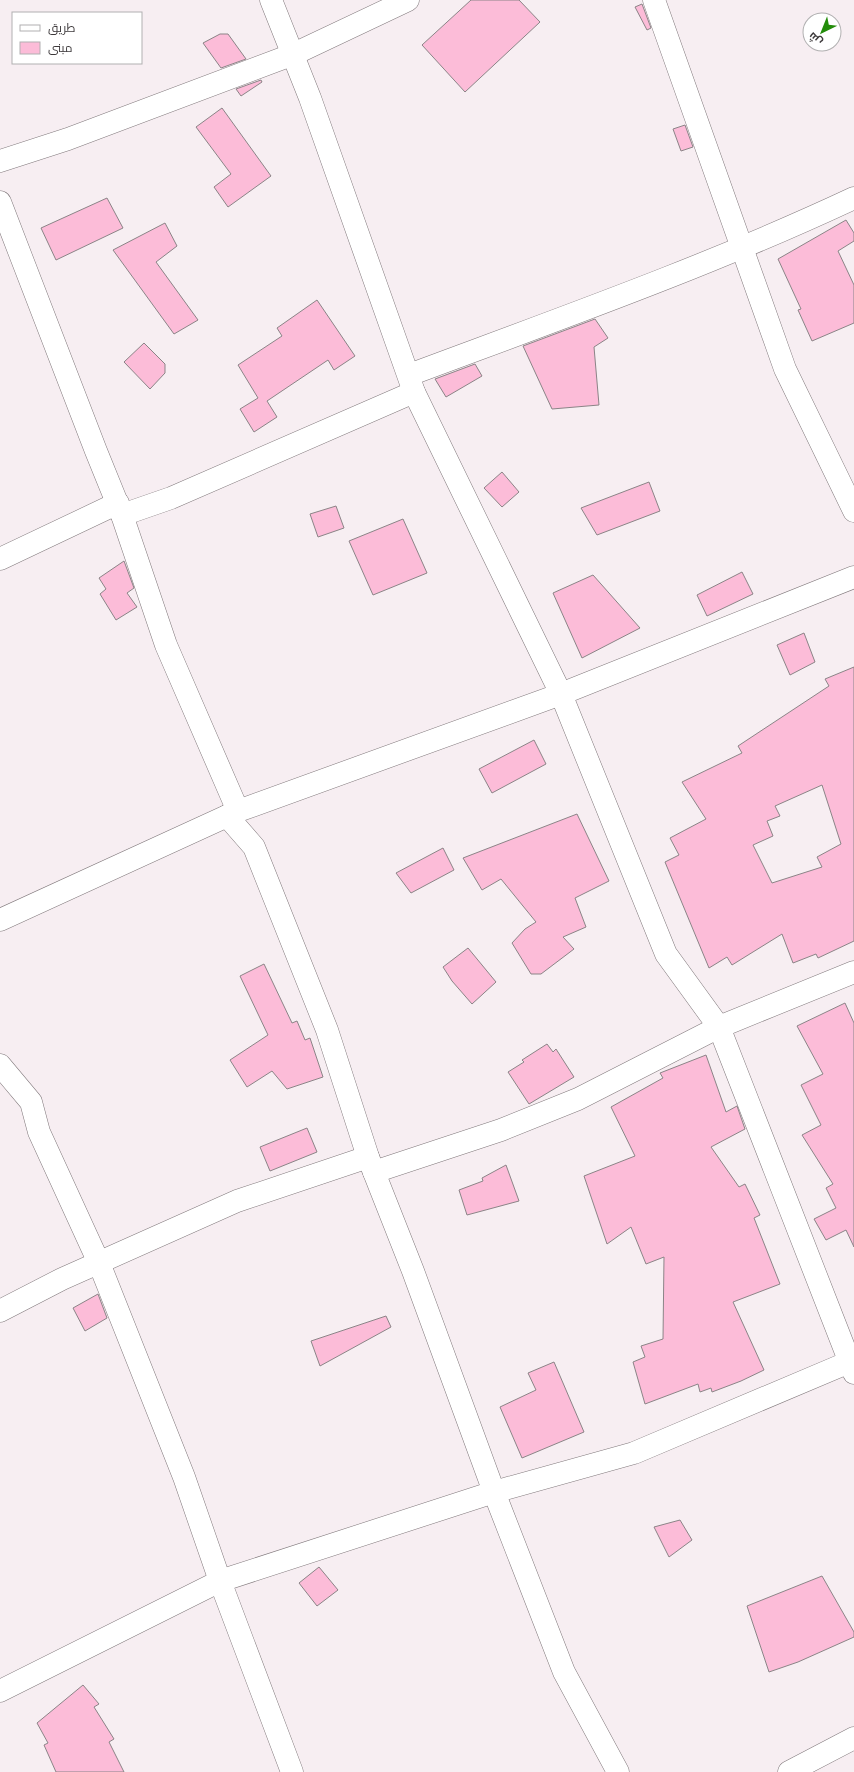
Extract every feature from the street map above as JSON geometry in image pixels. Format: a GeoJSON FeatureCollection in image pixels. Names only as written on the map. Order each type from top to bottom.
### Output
{"type":"FeatureCollection","features":[{"type":"Feature","properties":{"kind":"street"},"geometry":{"type":"LineString","coordinates":[[0,1691],[220,1581],[494,1492],[634,1453],[853,1365],[719,1027],[666,954],[561,694],[411,384],[294,54],[271,0]]}},
{"type":"Feature","properties":{"kind":"street"},"geometry":{"type":"LineString","coordinates":[[0,161],[83,134],[294,54],[408,0]]}},
{"type":"Feature","properties":{"kind":"street"},"geometry":{"type":"LineString","coordinates":[[654,0],[786,369],[854,510]]}},
{"type":"Feature","properties":{"kind":"street"},"geometry":{"type":"LineString","coordinates":[[0,559],[120,509],[171,498],[411,384],[778,233],[854,198]]}},
{"type":"Feature","properties":{"kind":"street"},"geometry":{"type":"LineString","coordinates":[[0,202],[96,451],[120,509],[166,645],[233,814],[254,847],[327,1030],[371,1164],[418,1285],[494,1492],[564,1672],[618,1772]]}},
{"type":"Feature","properties":{"kind":"street"},"geometry":{"type":"LineString","coordinates":[[0,920],[233,814],[561,694],[854,577]]}},
{"type":"Feature","properties":{"kind":"street"},"geometry":{"type":"LineString","coordinates":[[0,1311],[99,1263],[237,1201],[501,1130],[578,1099],[719,1027],[854,972]]}},
{"type":"Feature","properties":{"kind":"street"},"geometry":{"type":"LineString","coordinates":[[0,1065],[31,1102],[39,1132],[99,1263],[184,1477],[220,1581],[292,1772]]}},
{"type":"Feature","properties":{"kind":"street"},"geometry":{"type":"LineString","coordinates":[[789,1772],[854,1738]]}},
{"type":"Feature","properties":{"kind":"building"},"geometry":{"type":"Polygon","coordinates":[[[471,0],[519,0],[540,22],[465,92],[422,45],[471,0]]]}},
{"type":"Feature","properties":{"kind":"building"},"geometry":{"type":"Polygon","coordinates":[[[642,4],[651,28],[647,30],[635,7],[642,4]]]}},
{"type":"Feature","properties":{"kind":"building"},"geometry":{"type":"Polygon","coordinates":[[[220,34],[228,34],[246,59],[221,68],[203,43],[220,34]]]}},
{"type":"Feature","properties":{"kind":"building"},"geometry":{"type":"Polygon","coordinates":[[[261,80],[262,82],[241,96],[236,89],[261,80]]]}},
{"type":"Feature","properties":{"kind":"building"},"geometry":{"type":"Polygon","coordinates":[[[222,108],[271,176],[228,207],[214,187],[231,174],[196,127],[222,108]]]}},
{"type":"Feature","properties":{"kind":"building"},"geometry":{"type":"Polygon","coordinates":[[[685,125],[693,147],[681,151],[673,129],[685,125]]]}},
{"type":"Feature","properties":{"kind":"building"},"geometry":{"type":"Polygon","coordinates":[[[107,198],[123,228],[56,260],[41,228],[107,198]]]}},
{"type":"Feature","properties":{"kind":"building"},"geometry":{"type":"Polygon","coordinates":[[[846,220],[854,233],[854,241],[838,251],[854,285],[854,323],[812,341],[798,310],[801,309],[778,259],[846,220]]]}},
{"type":"Feature","properties":{"kind":"building"},"geometry":{"type":"Polygon","coordinates":[[[165,223],[177,246],[156,262],[198,320],[174,334],[113,250],[165,223]]]}},
{"type":"Feature","properties":{"kind":"building"},"geometry":{"type":"Polygon","coordinates":[[[317,300],[355,356],[334,370],[328,360],[267,401],[277,417],[254,432],[240,409],[258,398],[238,365],[282,336],[277,328],[317,300]]]}},
{"type":"Feature","properties":{"kind":"building"},"geometry":{"type":"Polygon","coordinates":[[[595,319],[608,338],[594,347],[599,405],[552,409],[523,346],[595,319]]]}},
{"type":"Feature","properties":{"kind":"building"},"geometry":{"type":"Polygon","coordinates":[[[144,343],[165,364],[165,373],[150,389],[124,362],[144,343]]]}},
{"type":"Feature","properties":{"kind":"building"},"geometry":{"type":"Polygon","coordinates":[[[475,364],[482,376],[446,397],[435,379],[475,364]]]}},
{"type":"Feature","properties":{"kind":"building"},"geometry":{"type":"Polygon","coordinates":[[[502,472],[519,492],[502,507],[484,488],[502,472]]]}},
{"type":"Feature","properties":{"kind":"building"},"geometry":{"type":"Polygon","coordinates":[[[649,482],[660,511],[597,535],[581,508],[649,482]]]}},
{"type":"Feature","properties":{"kind":"building"},"geometry":{"type":"Polygon","coordinates":[[[336,506],[344,528],[318,537],[310,514],[336,506]]]}},
{"type":"Feature","properties":{"kind":"building"},"geometry":{"type":"Polygon","coordinates":[[[403,519],[427,573],[373,595],[349,541],[403,519]]]}},
{"type":"Feature","properties":{"kind":"building"},"geometry":{"type":"Polygon","coordinates":[[[124,561],[134,588],[127,593],[137,607],[116,620],[100,594],[106,589],[99,578],[124,561]]]}},
{"type":"Feature","properties":{"kind":"building"},"geometry":{"type":"Polygon","coordinates":[[[742,572],[753,594],[707,616],[697,595],[742,572]]]}},
{"type":"Feature","properties":{"kind":"building"},"geometry":{"type":"Polygon","coordinates":[[[593,575],[640,628],[582,658],[553,593],[593,575]]]}},
{"type":"Feature","properties":{"kind":"building"},"geometry":{"type":"Polygon","coordinates":[[[804,633],[815,662],[790,675],[777,645],[804,633]]]}},
{"type":"Feature","properties":{"kind":"building"},"geometry":{"type":"Polygon","coordinates":[[[854,667],[854,941],[818,958],[816,954],[793,963],[782,934],[732,965],[727,957],[709,968],[665,862],[679,855],[670,838],[706,819],[682,782],[742,753],[738,746],[829,686],[825,679],[854,667]],[[822,785],[775,806],[780,816],[767,821],[773,836],[753,845],[772,883],[822,867],[817,857],[841,844],[822,785]]]}},
{"type":"Feature","properties":{"kind":"building"},"geometry":{"type":"Polygon","coordinates":[[[534,740],[546,764],[492,793],[479,769],[534,740]]]}},
{"type":"Feature","properties":{"kind":"building"},"geometry":{"type":"Polygon","coordinates":[[[577,814],[609,881],[575,898],[586,927],[563,937],[574,949],[541,974],[531,974],[512,943],[525,929],[536,922],[501,879],[482,890],[463,858],[577,814]]]}},
{"type":"Feature","properties":{"kind":"building"},"geometry":{"type":"Polygon","coordinates":[[[443,848],[454,870],[411,893],[396,873],[443,848]]]}},
{"type":"Feature","properties":{"kind":"building"},"geometry":{"type":"Polygon","coordinates":[[[468,948],[496,982],[472,1004],[452,981],[443,967],[468,948]]]}},
{"type":"Feature","properties":{"kind":"building"},"geometry":{"type":"Polygon","coordinates":[[[264,964],[292,1023],[297,1021],[305,1040],[310,1038],[323,1077],[287,1089],[272,1071],[247,1087],[230,1060],[268,1035],[240,976],[264,964]]]}},
{"type":"Feature","properties":{"kind":"building"},"geometry":{"type":"Polygon","coordinates":[[[845,1003],[854,1023],[854,1247],[846,1230],[826,1240],[814,1219],[836,1208],[826,1188],[833,1184],[802,1135],[821,1125],[801,1085],[823,1074],[797,1026],[845,1003]]]}},
{"type":"Feature","properties":{"kind":"building"},"geometry":{"type":"Polygon","coordinates":[[[547,1044],[553,1052],[556,1049],[574,1077],[529,1104],[508,1072],[524,1062],[522,1060],[547,1044]]]}},
{"type":"Feature","properties":{"kind":"building"},"geometry":{"type":"Polygon","coordinates":[[[706,1055],[726,1112],[737,1106],[745,1129],[711,1147],[739,1187],[745,1184],[760,1215],[754,1218],[780,1284],[733,1302],[764,1370],[712,1392],[711,1388],[700,1392],[698,1384],[645,1404],[633,1362],[645,1357],[641,1346],[663,1339],[664,1257],[646,1264],[631,1227],[607,1244],[584,1176],[635,1156],[611,1107],[663,1078],[660,1073],[706,1055]]]}},
{"type":"Feature","properties":{"kind":"building"},"geometry":{"type":"Polygon","coordinates":[[[307,1128],[317,1152],[270,1171],[260,1147],[307,1128]]]}},
{"type":"Feature","properties":{"kind":"building"},"geometry":{"type":"Polygon","coordinates":[[[506,1165],[519,1201],[467,1215],[459,1190],[483,1181],[482,1178],[506,1165]]]}},
{"type":"Feature","properties":{"kind":"building"},"geometry":{"type":"Polygon","coordinates":[[[98,1294],[107,1318],[85,1331],[73,1308],[98,1294]]]}},
{"type":"Feature","properties":{"kind":"building"},"geometry":{"type":"Polygon","coordinates":[[[386,1316],[391,1327],[320,1366],[311,1341],[386,1316]]]}},
{"type":"Feature","properties":{"kind":"building"},"geometry":{"type":"Polygon","coordinates":[[[554,1362],[584,1432],[522,1458],[500,1407],[536,1390],[528,1373],[554,1362]]]}},
{"type":"Feature","properties":{"kind":"building"},"geometry":{"type":"Polygon","coordinates":[[[680,1520],[692,1540],[669,1557],[654,1527],[680,1520]]]}},
{"type":"Feature","properties":{"kind":"building"},"geometry":{"type":"Polygon","coordinates":[[[319,1567],[338,1590],[317,1606],[299,1583],[319,1567]]]}},
{"type":"Feature","properties":{"kind":"building"},"geometry":{"type":"Polygon","coordinates":[[[822,1576],[854,1632],[854,1637],[798,1662],[769,1672],[747,1606],[822,1576]]]}},
{"type":"Feature","properties":{"kind":"building"},"geometry":{"type":"Polygon","coordinates":[[[83,1685],[99,1704],[94,1707],[114,1739],[109,1742],[124,1772],[56,1772],[44,1745],[48,1743],[37,1723],[83,1685]]]}}]}
